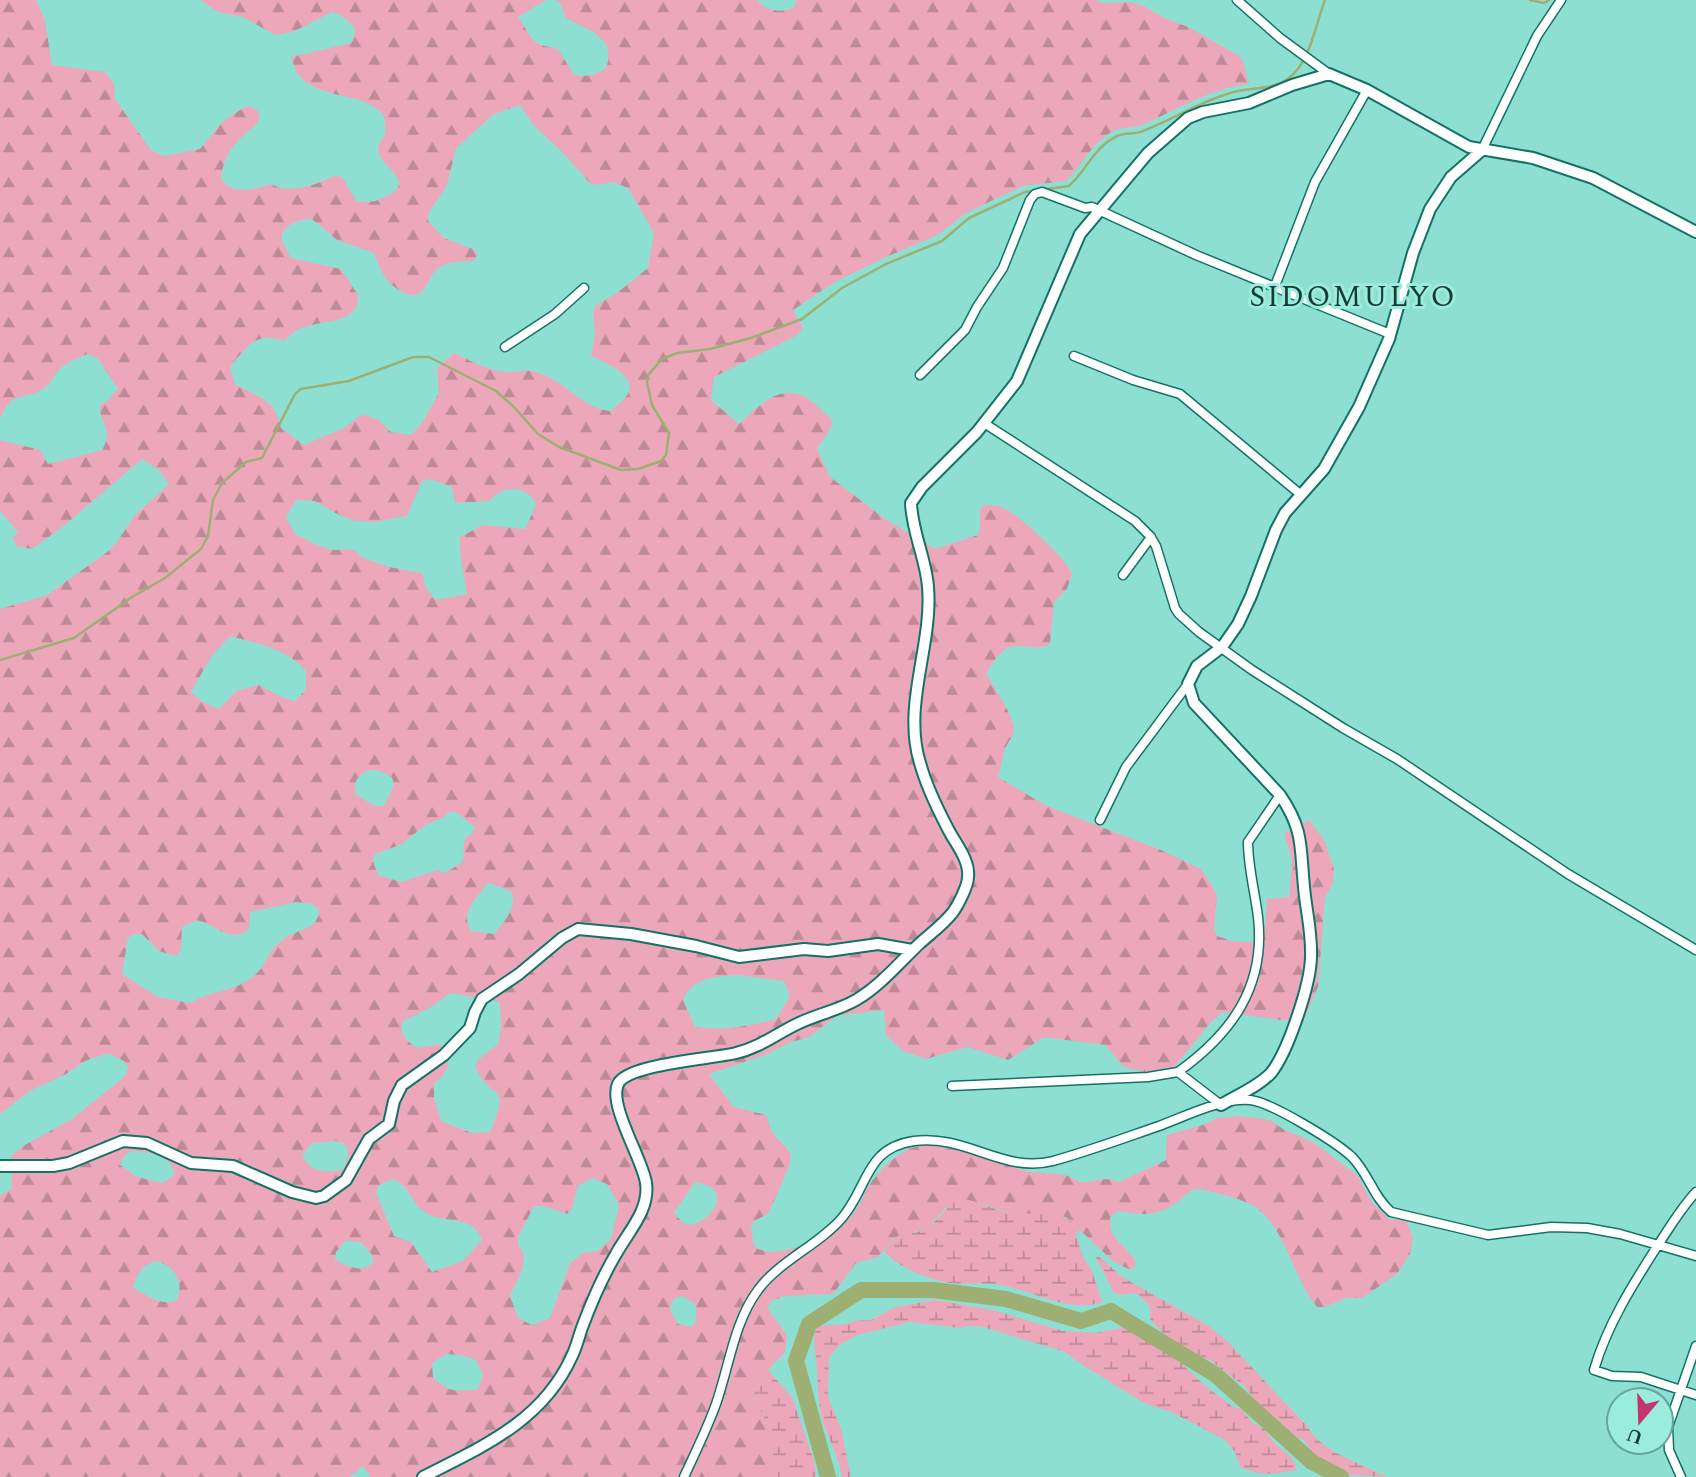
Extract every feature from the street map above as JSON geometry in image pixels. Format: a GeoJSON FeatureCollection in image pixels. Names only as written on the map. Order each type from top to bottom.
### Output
{"type":"FeatureCollection","features":[{"type":"Feature","properties":{"kind":"street"},"geometry":{"type":"LineString","coordinates":[[1237,0],[1329,74],[1367,90],[1469,147],[1533,158],[1592,178],[1696,232]]}},
{"type":"Feature","properties":{"kind":"street"},"geometry":{"type":"LineString","coordinates":[[1100,820],[1126,767],[1162,717],[1177,702],[1197,666],[1222,647],[1238,624],[1285,513],[1324,469],[1359,407],[1390,334],[1413,253],[1430,209],[1451,177],[1482,150],[1537,36],[1561,0]]}},
{"type":"Feature","properties":{"kind":"street"},"geometry":{"type":"LineString","coordinates":[[423,1477],[522,1422],[549,1394],[572,1357],[583,1324],[615,1255],[636,1223],[646,1197],[646,1178],[630,1142],[617,1099],[616,1091],[620,1079],[651,1066],[739,1053],[796,1024],[855,1001],[876,985],[954,912],[969,877],[965,861],[947,827],[918,759],[915,708],[926,631],[928,585],[911,503],[922,487],[984,423],[1017,381],[1080,234],[1148,153],[1188,118],[1203,112],[1250,103],[1292,85],[1329,74]]}},
{"type":"Feature","properties":{"kind":"street"},"geometry":{"type":"LineString","coordinates":[[1275,286],[1315,182],[1367,90]]}},
{"type":"Feature","properties":{"kind":"street"},"geometry":{"type":"LineString","coordinates":[[920,375],[965,330],[1003,268],[1032,197],[1039,192],[1085,208],[1092,207],[1196,255],[1390,334]]}},
{"type":"Feature","properties":{"kind":"street"},"geometry":{"type":"LineString","coordinates":[[505,347],[555,314],[584,288]]}},
{"type":"Feature","properties":{"kind":"street"},"geometry":{"type":"LineString","coordinates":[[1074,356],[1133,380],[1180,394],[1300,494]]}},
{"type":"Feature","properties":{"kind":"street"},"geometry":{"type":"LineString","coordinates":[[984,423],[1135,521],[1151,537],[1179,614],[1252,670],[1397,760],[1568,874],[1696,950]]}},
{"type":"Feature","properties":{"kind":"street"},"geometry":{"type":"LineString","coordinates":[[1123,575],[1151,537]]}},
{"type":"Feature","properties":{"kind":"street"},"geometry":{"type":"LineString","coordinates":[[684,1477],[715,1405],[737,1333],[759,1288],[842,1219],[874,1162],[887,1149],[914,1141],[945,1140],[1005,1160],[1041,1164],[1093,1149],[1218,1102],[1258,1084],[1272,1071],[1293,1028],[1309,972],[1311,946],[1301,840],[1290,808],[1194,704],[1186,688]]}},
{"type":"Feature","properties":{"kind":"street"},"geometry":{"type":"LineString","coordinates":[[953,1086],[1148,1077],[1178,1072],[1206,1052],[1237,1016],[1249,992],[1260,935],[1248,842],[1280,795]]}},
{"type":"Feature","properties":{"kind":"street"},"geometry":{"type":"LineString","coordinates":[[0,1166],[53,1166],[69,1163],[123,1141],[146,1143],[191,1163],[233,1166],[292,1192],[316,1198],[324,1196],[346,1180],[369,1139],[389,1124],[394,1101],[402,1085],[444,1055],[470,1028],[482,999],[519,974],[562,937],[578,929],[631,934],[739,957],[804,949],[828,951],[878,944],[912,950]]}},
{"type":"Feature","properties":{"kind":"street"},"geometry":{"type":"LineString","coordinates":[[1178,1072],[1218,1102],[1251,1100],[1267,1105],[1293,1118],[1350,1155],[1378,1194],[1381,1204],[1391,1212],[1475,1234],[1515,1233],[1550,1227],[1587,1228],[1619,1234],[1696,1256]]}},
{"type":"Feature","properties":{"kind":"street"},"geometry":{"type":"LineString","coordinates":[[1696,1192],[1677,1215],[1620,1307],[1594,1370],[1612,1376],[1640,1377],[1696,1395]]}},
{"type":"Feature","properties":{"kind":"street"},"geometry":{"type":"LineString","coordinates":[[1681,1477],[1668,1450],[1668,1427],[1696,1346]]}},
{"type":"Feature","properties":{"kind":"green space"},"geometry":{"type":"Polygon","coordinates":[[[0,0],[36,0],[45,21],[52,65],[105,72],[114,84],[115,99],[151,150],[164,156],[200,149],[223,121],[250,106],[257,110],[260,117],[228,154],[221,179],[226,184],[244,190],[271,184],[295,188],[313,185],[336,175],[343,178],[356,201],[365,202],[387,196],[396,190],[399,184],[394,173],[379,155],[378,146],[385,131],[384,116],[377,108],[367,103],[309,84],[298,75],[291,57],[351,43],[355,33],[353,25],[332,12],[295,31],[275,35],[243,17],[218,12],[200,0],[546,0],[518,17],[533,40],[558,49],[574,75],[578,76],[594,74],[606,67],[607,45],[595,33],[566,18],[560,3],[555,0],[757,0],[769,9],[779,11],[794,7],[797,0],[1130,2],[1188,27],[1238,55],[1243,61],[1249,84],[1207,95],[1142,125],[1114,131],[1097,144],[1066,181],[1023,186],[966,213],[938,235],[835,282],[793,310],[803,328],[796,336],[714,377],[711,400],[739,424],[760,405],[776,396],[794,393],[807,398],[833,421],[817,448],[829,476],[885,519],[935,549],[978,535],[982,505],[999,506],[1011,512],[1052,549],[1072,574],[1067,589],[1054,602],[1050,644],[1038,647],[1009,647],[999,655],[986,673],[1014,727],[1013,735],[1005,748],[998,777],[1047,806],[1161,850],[1201,869],[1217,897],[1214,928],[1217,936],[1232,941],[1264,943],[1267,899],[1289,897],[1292,860],[1284,834],[1309,820],[1324,840],[1334,869],[1333,884],[1325,897],[1318,987],[1304,1019],[1281,1020],[1223,1012],[1211,1022],[1175,1066],[1145,1072],[1124,1067],[1105,1045],[1051,1038],[1043,1038],[1008,1060],[967,1047],[926,1059],[903,1051],[886,1035],[884,1010],[837,1016],[809,1037],[709,1074],[734,1107],[766,1115],[771,1130],[791,1157],[768,1214],[754,1221],[751,1228],[754,1246],[764,1251],[776,1252],[805,1244],[845,1222],[858,1208],[867,1189],[886,1165],[907,1150],[919,1146],[950,1148],[1026,1171],[1064,1175],[1080,1182],[1105,1179],[1119,1182],[1166,1160],[1167,1135],[1203,1125],[1217,1118],[1240,1116],[1270,1120],[1313,1142],[1357,1175],[1372,1202],[1390,1220],[1406,1220],[1413,1238],[1410,1254],[1397,1274],[1362,1298],[1346,1298],[1325,1307],[1317,1307],[1272,1224],[1263,1213],[1252,1205],[1226,1196],[1195,1189],[1162,1211],[1141,1214],[1118,1211],[1110,1217],[1112,1232],[1137,1263],[1131,1270],[1114,1262],[1066,1217],[1012,1213],[972,1201],[945,1208],[928,1228],[894,1238],[878,1257],[856,1263],[833,1294],[784,1296],[770,1302],[768,1309],[787,1335],[785,1352],[757,1382],[752,1397],[767,1425],[775,1477],[371,1477],[363,1466],[350,1477],[0,1477],[0,1196],[12,1188],[11,1156],[23,1146],[72,1119],[125,1076],[128,1068],[124,1061],[108,1053],[85,1061],[66,1074],[30,1091],[0,1114],[0,609],[47,595],[106,553],[135,515],[169,484],[160,471],[142,459],[65,525],[32,549],[16,546],[13,538],[18,532],[0,511],[0,440],[40,450],[48,464],[102,450],[107,431],[100,405],[118,389],[98,359],[87,354],[61,368],[41,390],[10,402],[0,419],[0,0]],[[520,105],[494,114],[456,148],[447,185],[428,214],[428,221],[444,238],[473,249],[478,255],[473,261],[440,267],[424,289],[414,295],[402,292],[390,283],[379,267],[374,253],[337,240],[312,219],[292,223],[285,229],[281,238],[291,258],[341,269],[358,295],[357,307],[345,317],[304,327],[285,341],[259,339],[247,347],[230,367],[235,384],[265,400],[275,411],[281,428],[304,445],[344,428],[359,416],[366,415],[380,421],[391,432],[411,435],[422,423],[439,393],[437,368],[454,353],[497,371],[539,373],[601,409],[611,411],[628,394],[630,387],[624,375],[591,356],[595,335],[593,313],[596,305],[617,293],[648,268],[654,233],[628,188],[613,182],[597,185],[590,183],[535,127],[520,105]],[[430,479],[422,481],[407,516],[374,522],[355,521],[315,501],[296,500],[286,517],[295,534],[317,545],[333,550],[356,551],[361,557],[389,567],[422,573],[426,588],[436,600],[467,594],[460,537],[483,525],[525,529],[536,505],[527,494],[514,489],[495,495],[490,501],[455,503],[452,487],[430,479]],[[230,636],[211,657],[191,692],[203,702],[219,709],[236,691],[259,685],[295,701],[306,689],[306,671],[281,652],[230,636]],[[369,770],[359,776],[355,785],[356,794],[374,806],[384,806],[394,785],[392,777],[377,770],[369,770]],[[448,812],[443,818],[427,824],[400,845],[375,854],[373,861],[378,875],[401,882],[438,870],[444,873],[462,862],[465,838],[472,834],[475,827],[456,812],[448,812]],[[488,883],[475,900],[467,918],[471,931],[494,934],[511,909],[511,891],[488,883]],[[296,902],[250,912],[249,929],[242,933],[229,934],[197,920],[182,927],[181,950],[176,956],[159,951],[142,934],[134,934],[128,938],[122,974],[158,997],[190,1003],[248,980],[259,971],[279,943],[316,921],[319,909],[312,904],[296,902]],[[738,975],[713,978],[692,987],[683,1000],[695,1027],[736,1027],[776,1019],[790,996],[784,981],[738,975]],[[451,993],[402,1022],[402,1031],[417,1048],[441,1044],[449,1065],[441,1078],[434,1083],[434,1098],[441,1121],[472,1133],[490,1132],[497,1115],[499,1097],[486,1084],[475,1066],[479,1059],[498,1044],[501,1028],[500,1002],[451,993]],[[335,1141],[312,1143],[303,1154],[313,1168],[337,1171],[343,1169],[348,1158],[348,1149],[343,1143],[335,1141]],[[135,1151],[127,1153],[120,1165],[137,1177],[163,1183],[175,1174],[169,1163],[160,1156],[135,1151]],[[592,1178],[578,1186],[572,1208],[567,1214],[543,1206],[534,1206],[518,1237],[518,1245],[524,1257],[519,1277],[510,1295],[518,1318],[532,1325],[550,1318],[570,1263],[583,1253],[598,1251],[611,1239],[619,1205],[607,1184],[592,1178]],[[392,1179],[378,1186],[376,1193],[394,1236],[411,1242],[432,1272],[463,1261],[482,1240],[472,1226],[426,1213],[403,1185],[392,1179]],[[695,1182],[674,1213],[683,1223],[690,1225],[707,1216],[716,1203],[714,1190],[707,1185],[695,1182]],[[346,1240],[336,1252],[335,1260],[363,1268],[373,1263],[372,1255],[362,1243],[346,1240]],[[158,1261],[141,1270],[133,1288],[161,1302],[178,1299],[178,1280],[169,1267],[158,1261]],[[683,1296],[675,1298],[670,1309],[678,1324],[692,1327],[696,1321],[696,1305],[683,1296]],[[446,1354],[432,1363],[433,1378],[458,1391],[478,1389],[483,1375],[476,1360],[446,1354]]]}},
{"type":"Feature","properties":{"kind":"green space"},"geometry":{"type":"Polygon","coordinates":[[[965,1199],[1008,1212],[1053,1214],[1070,1221],[1080,1229],[1076,1235],[1102,1302],[1076,1305],[1008,1286],[943,1282],[908,1269],[884,1251],[895,1238],[907,1230],[914,1233],[927,1228],[949,1206],[965,1199]]]}},
{"type":"Feature","properties":{"kind":"green space"},"geometry":{"type":"Polygon","coordinates":[[[1095,1256],[1100,1257],[1122,1277],[1209,1326],[1228,1342],[1322,1443],[1387,1477],[1346,1475],[1317,1459],[1304,1440],[1286,1433],[1264,1413],[1245,1387],[1211,1361],[1171,1342],[1150,1319],[1150,1307],[1139,1295],[1114,1293],[1095,1256]]]}},
{"type":"Feature","properties":{"kind":"green space"},"geometry":{"type":"Polygon","coordinates":[[[935,1300],[993,1310],[1063,1331],[1094,1333],[1126,1327],[1168,1350],[1202,1383],[1233,1407],[1241,1409],[1293,1459],[1297,1470],[1268,1474],[1240,1467],[1235,1452],[1225,1440],[1171,1412],[1146,1404],[1065,1352],[983,1327],[960,1328],[910,1322],[857,1335],[838,1346],[829,1358],[828,1396],[841,1429],[851,1477],[842,1477],[820,1411],[814,1342],[818,1326],[871,1320],[895,1307],[935,1300]]]}},
{"type":"Feature","properties":{"kind":"green space"},"geometry":{"type":"Polygon","coordinates":[[[768,1370],[792,1397],[814,1461],[816,1477],[775,1477],[767,1425],[752,1397],[757,1382],[768,1370]]]}},
{"type":"Feature","properties":{"kind":"waterway"},"geometry":{"type":"LineString","coordinates":[[0,660],[74,638],[132,597],[165,578],[201,549],[208,536],[213,500],[222,483],[246,462],[262,458],[295,394],[301,389],[349,381],[413,357],[429,357],[496,391],[538,434],[559,447],[621,470],[638,469],[661,461],[666,455],[669,433],[652,405],[647,382],[648,375],[662,359],[677,353],[710,349],[751,338],[802,319],[842,288],[886,264],[942,241],[969,218],[1025,192],[1069,186],[1102,146],[1117,136],[1140,132],[1225,95],[1284,81],[1302,63],[1325,0]]}},
{"type":"Feature","properties":{"kind":"waterway"},"geometry":{"type":"LineString","coordinates":[[1530,0],[1544,3],[1549,0]]}},
{"type":"Feature","properties":{"kind":"waterway"},"geometry":{"type":"LineString","coordinates":[[828,1477],[796,1361],[809,1324],[861,1290],[933,1290],[1006,1299],[1081,1321],[1111,1311],[1216,1375],[1312,1462],[1341,1477]]}},
{"type":"Feature","properties":{"kind":"district","name":"SIDOMULYO"},"geometry":{"type":"Point","coordinates":[1353,297]}}]}
